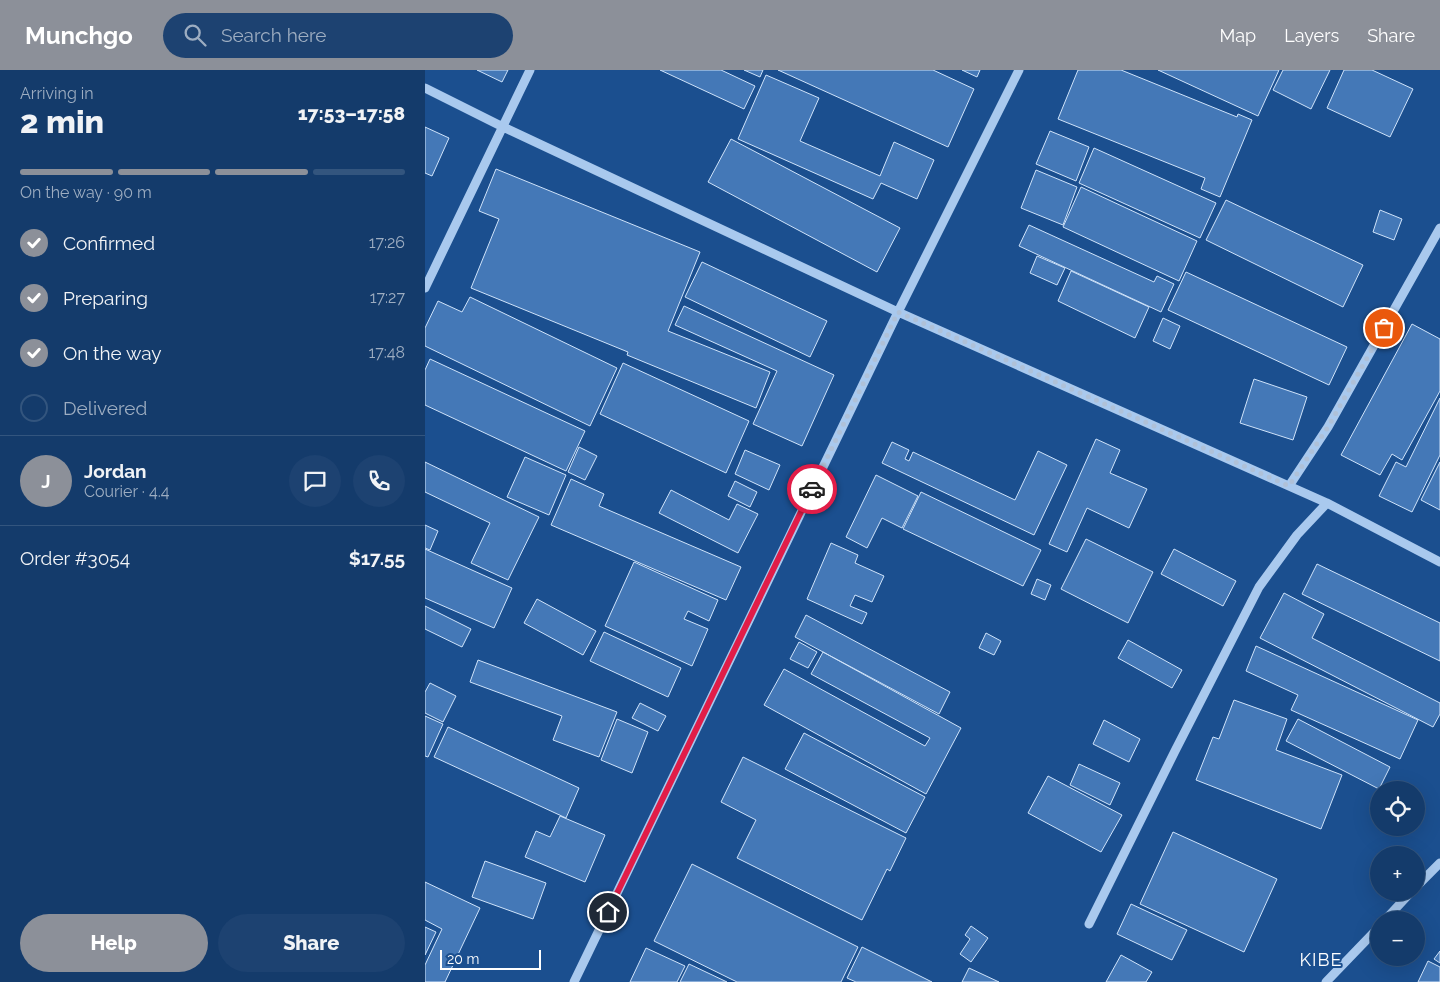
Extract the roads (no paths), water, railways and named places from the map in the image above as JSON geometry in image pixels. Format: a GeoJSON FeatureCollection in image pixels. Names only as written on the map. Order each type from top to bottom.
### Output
{"type":"FeatureCollection","features":[{"type":"Feature","properties":{"kind":"street"},"geometry":{"type":"LineString","coordinates":[[425,288],[530,70]]}},
{"type":"Feature","properties":{"kind":"street"},"geometry":{"type":"LineString","coordinates":[[573,982],[898,312],[1019,70]]}},
{"type":"Feature","properties":{"kind":"street"},"geometry":{"type":"LineString","coordinates":[[425,88],[503,127],[898,312],[1327,503],[1440,562]]}},
{"type":"Feature","properties":{"kind":"street"},"geometry":{"type":"LineString","coordinates":[[1289,486],[1328,427],[1440,228]]}},
{"type":"Feature","properties":{"kind":"street"},"geometry":{"type":"LineString","coordinates":[[1089,924],[1259,587],[1297,535],[1327,503]]}},
{"type":"Feature","properties":{"kind":"street"},"geometry":{"type":"LineString","coordinates":[[1425,879],[1440,863]]}},
{"type":"Feature","properties":{"kind":"street"},"geometry":{"type":"LineString","coordinates":[[1393,911],[1403,901]]}},
{"type":"Feature","properties":{"kind":"street"},"geometry":{"type":"LineString","coordinates":[[1326,982],[1370,936]]}},
{"type":"Feature","properties":{"kind":"district","name":"KIBE"},"geometry":{"type":"Point","coordinates":[1321,959]}}]}
